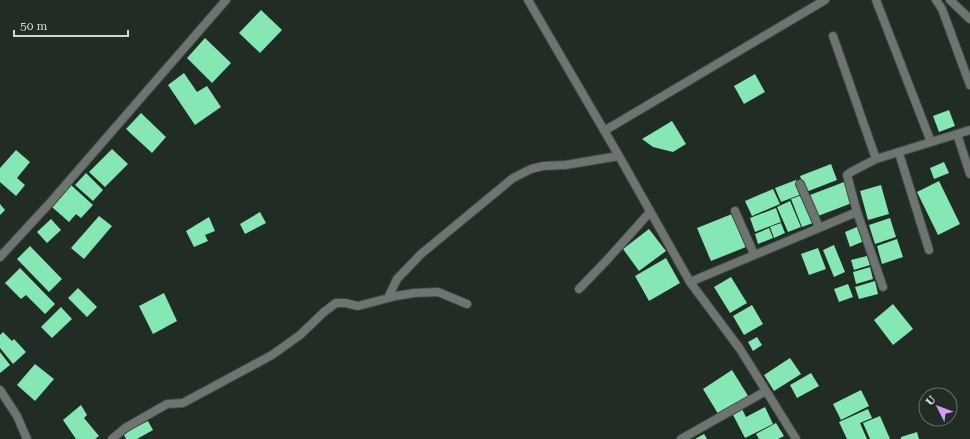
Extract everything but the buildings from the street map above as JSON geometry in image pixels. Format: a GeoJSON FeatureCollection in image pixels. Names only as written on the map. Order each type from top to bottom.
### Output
{"type":"FeatureCollection","features":[{"type":"Feature","properties":{"kind":"street"},"geometry":{"type":"LineString","coordinates":[[0,257],[53,199],[226,0]]}},
{"type":"Feature","properties":{"kind":"street"},"geometry":{"type":"LineString","coordinates":[[528,0],[690,282],[740,349],[796,439]]}},
{"type":"Feature","properties":{"kind":"street"},"geometry":{"type":"LineString","coordinates":[[604,131],[825,0]]}},
{"type":"Feature","properties":{"kind":"street"},"geometry":{"type":"LineString","coordinates":[[876,0],[931,142]]}},
{"type":"Feature","properties":{"kind":"street"},"geometry":{"type":"LineString","coordinates":[[936,0],[942,9],[970,85]]}},
{"type":"Feature","properties":{"kind":"street"},"geometry":{"type":"LineString","coordinates":[[950,0],[970,18]]}},
{"type":"Feature","properties":{"kind":"street"},"geometry":{"type":"LineString","coordinates":[[834,36],[876,159]]}},
{"type":"Feature","properties":{"kind":"street"},"geometry":{"type":"LineString","coordinates":[[883,287],[857,212],[847,175],[876,159],[970,130]]}},
{"type":"Feature","properties":{"kind":"street"},"geometry":{"type":"LineString","coordinates":[[957,134],[970,174]]}},
{"type":"Feature","properties":{"kind":"street"},"geometry":{"type":"LineString","coordinates":[[899,153],[929,250]]}},
{"type":"Feature","properties":{"kind":"street"},"geometry":{"type":"LineString","coordinates":[[388,298],[398,279],[421,254],[486,202],[513,178],[531,169],[543,166],[565,165],[619,156]]}},
{"type":"Feature","properties":{"kind":"street"},"geometry":{"type":"LineString","coordinates":[[800,184],[819,228]]}},
{"type":"Feature","properties":{"kind":"street"},"geometry":{"type":"LineString","coordinates":[[736,211],[754,254]]}},
{"type":"Feature","properties":{"kind":"street"},"geometry":{"type":"LineString","coordinates":[[579,289],[650,212]]}},
{"type":"Feature","properties":{"kind":"street"},"geometry":{"type":"LineString","coordinates":[[690,282],[857,212]]}},
{"type":"Feature","properties":{"kind":"street"},"geometry":{"type":"LineString","coordinates":[[112,439],[125,428],[167,404],[183,402],[272,354],[300,335],[324,312],[336,303],[345,303],[358,306],[414,293],[438,292],[467,304]]}},
{"type":"Feature","properties":{"kind":"street"},"geometry":{"type":"LineString","coordinates":[[0,390],[17,416],[27,439]]}},
{"type":"Feature","properties":{"kind":"street"},"geometry":{"type":"LineString","coordinates":[[681,439],[766,391]]}}]}
